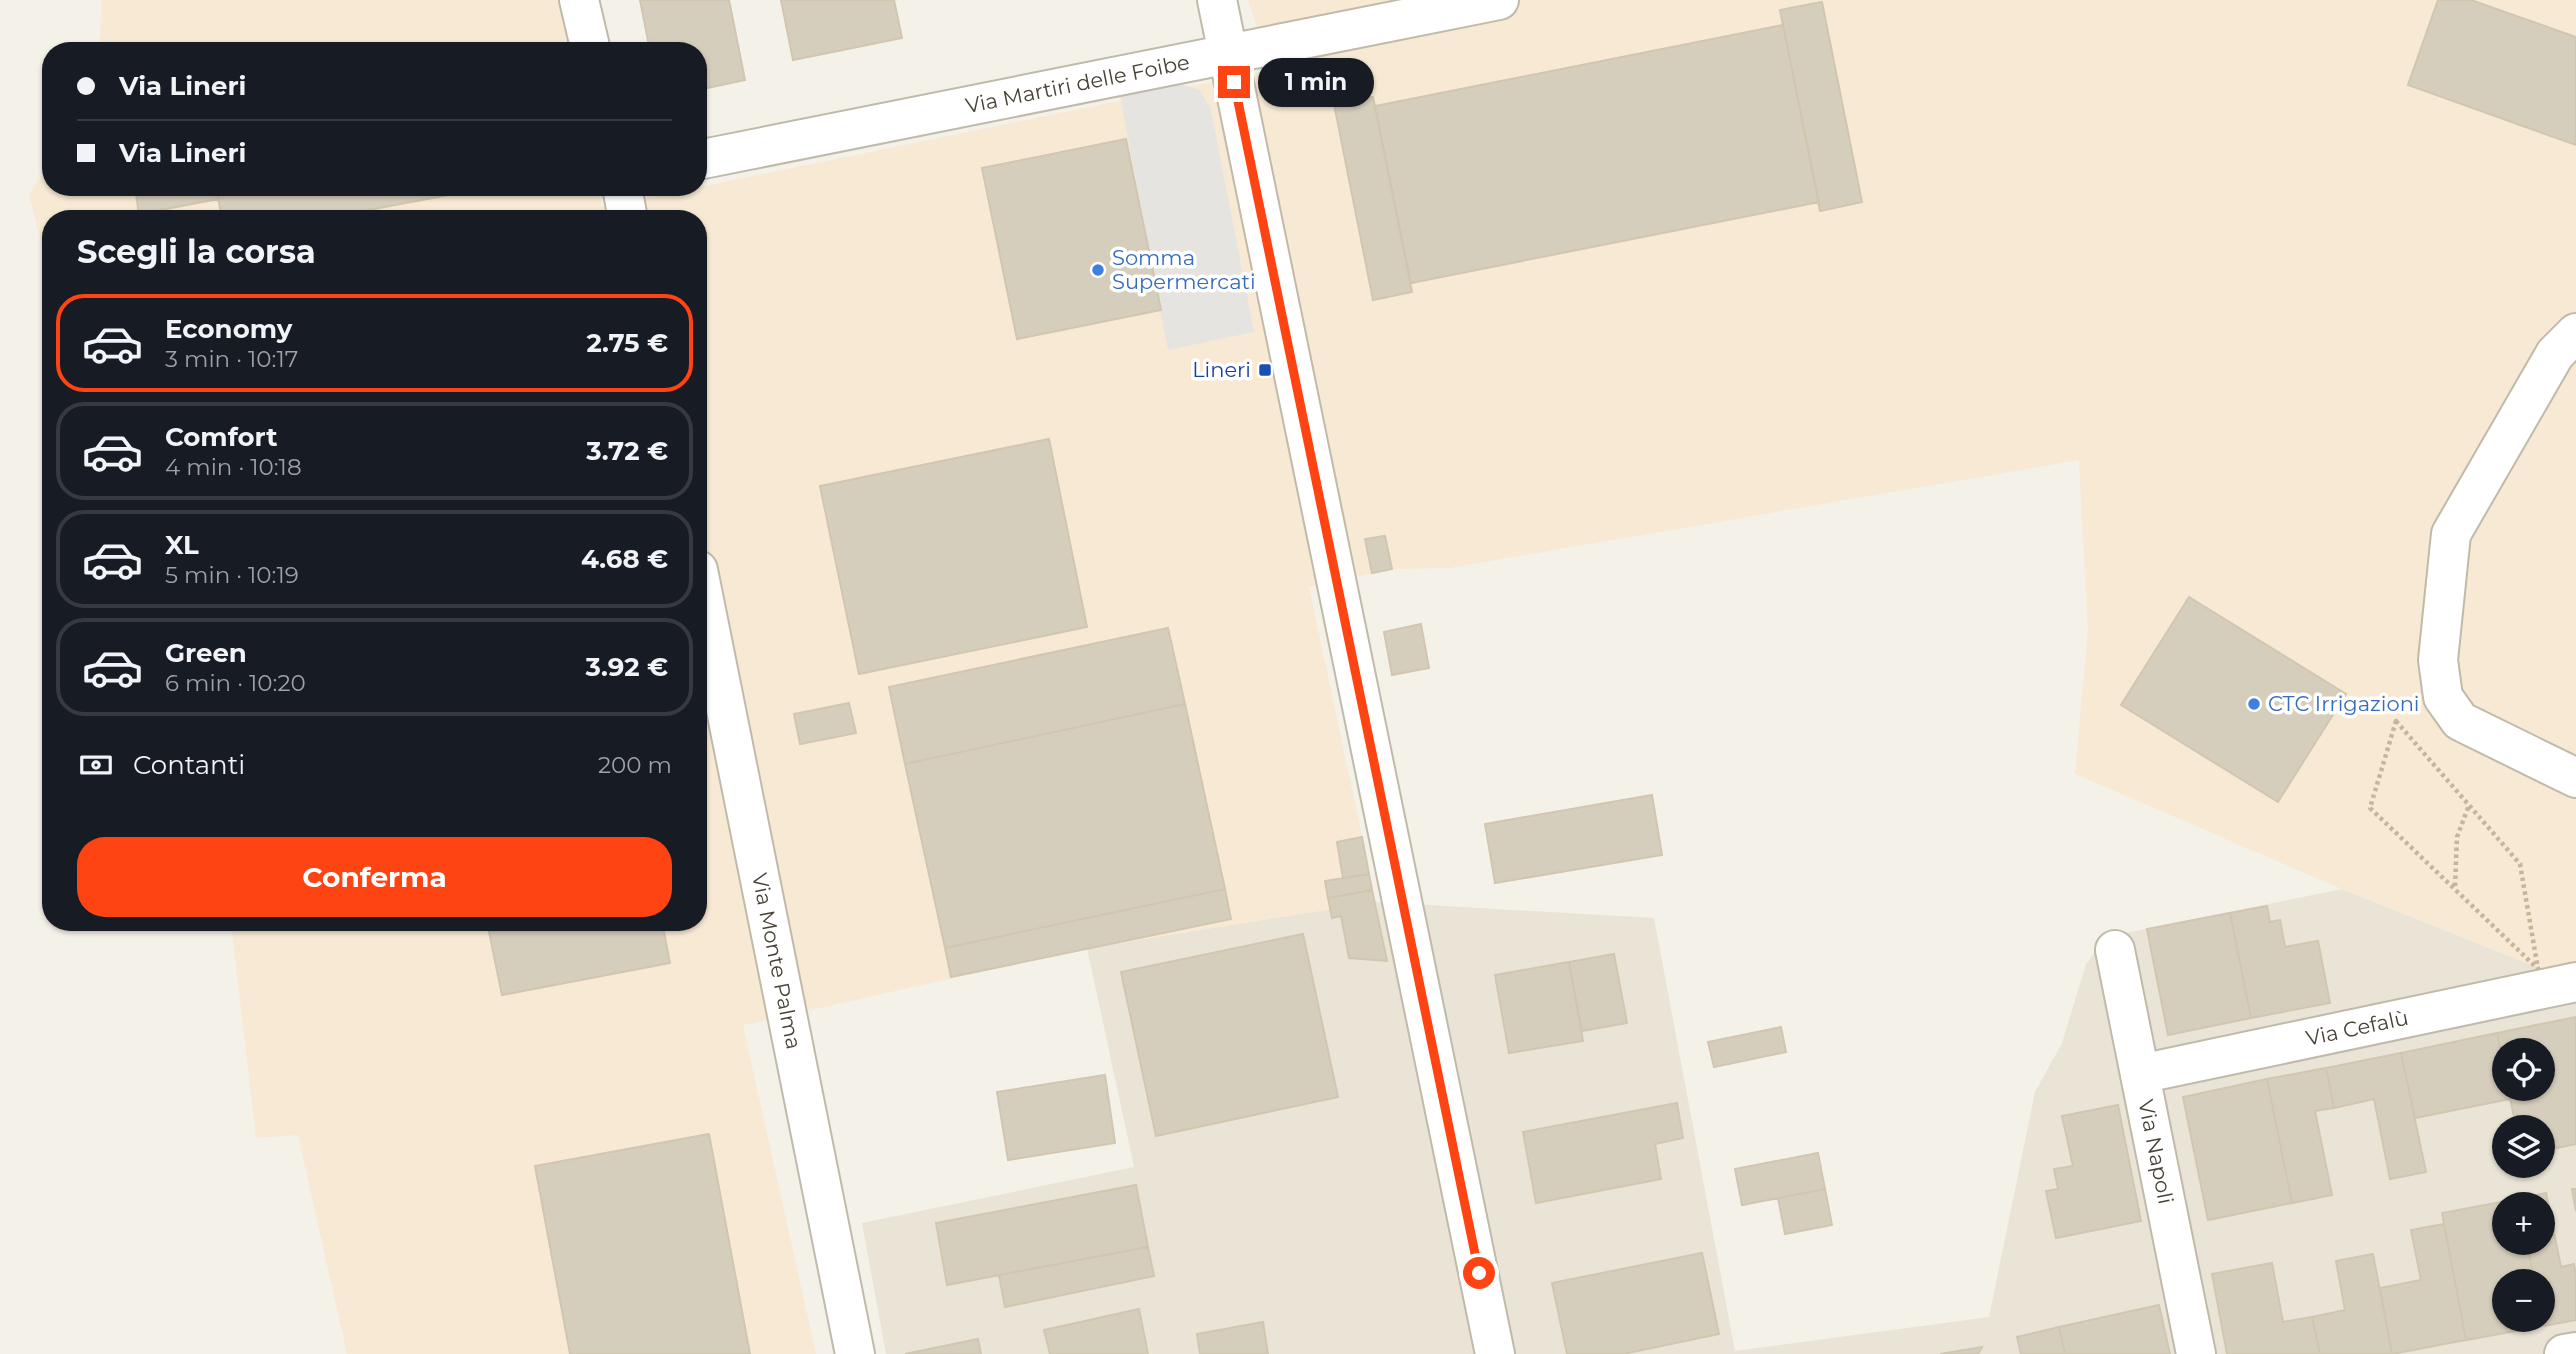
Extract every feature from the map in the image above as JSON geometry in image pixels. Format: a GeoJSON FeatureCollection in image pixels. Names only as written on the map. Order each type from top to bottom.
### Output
{"type":"FeatureCollection","features":[{"type":"Feature","properties":{"kind":"street"},"geometry":{"type":"LineString","coordinates":[[579,0],[589,42]]}},
{"type":"Feature","properties":{"kind":"street"},"geometry":{"type":"LineString","coordinates":[[1217,0],[1495,1354]]}},
{"type":"Feature","properties":{"kind":"street","name":"Via Martiri delle Foibe"},"geometry":{"type":"LineString","coordinates":[[707,158],[1499,0]]}},
{"type":"Feature","properties":{"kind":"street"},"geometry":{"type":"LineString","coordinates":[[2576,333],[2555,354],[2451,534],[2438,660],[2442,697],[2460,721],[2576,778]]}},
{"type":"Feature","properties":{"kind":"street","name":"Via Monte Palma"},"geometry":{"type":"LineString","coordinates":[[707,615],[855,1354]]}},
{"type":"Feature","properties":{"kind":"street","name":"Via Napoli"},"geometry":{"type":"LineString","coordinates":[[2115,950],[2196,1354]]}},
{"type":"Feature","properties":{"kind":"street","name":"Via Cefalù"},"geometry":{"type":"LineString","coordinates":[[2140,1074],[2576,982]]}},
{"type":"Feature","properties":{"kind":"street"},"geometry":{"type":"LineString","coordinates":[[2564,1354],[2576,1352]]}},
{"type":"Feature","properties":{"kind":"path"},"geometry":{"type":"LineString","coordinates":[[2396,721],[2520,864],[2538,969],[2455,887],[2370,808],[2396,721]]}},
{"type":"Feature","properties":{"kind":"path"},"geometry":{"type":"LineString","coordinates":[[2455,887],[2457,836],[2469,805]]}},
{"type":"Feature","properties":{"kind":"shaded area"},"geometry":{"type":"Polygon","coordinates":[[[102,0],[560,0],[568,42],[100,42],[102,0]]]}},
{"type":"Feature","properties":{"kind":"shaded area"},"geometry":{"type":"Polygon","coordinates":[[[1248,0],[2576,0],[2576,983],[2342,889],[2075,774],[2088,630],[2079,460],[1449,568],[1392,569],[1309,587],[1376,902],[1087,948],[743,1025],[816,1354],[347,1354],[298,1135],[256,1138],[232,931],[707,931],[707,210],[42,210],[42,245],[29,194],[42,175],[42,196],[599,196],[602,207],[656,196],[707,196],[707,185],[1270,70],[1248,0]]]}},
{"type":"Feature","properties":{"kind":"shaded area"},"geometry":{"type":"Polygon","coordinates":[[[1179,84],[1200,90],[1211,110],[1254,332],[1168,350],[1120,96],[1179,84]]]}},
{"type":"Feature","properties":{"kind":"shaded area"},"geometry":{"type":"Polygon","coordinates":[[[2342,889],[2576,983],[2576,1354],[886,1354],[862,1223],[1134,1167],[1087,948],[1376,902],[1654,918],[1735,1351],[1989,1317],[2035,1092],[2062,1043],[2086,964],[2106,937],[2342,889]]]}},
{"type":"Feature","properties":{"kind":"building"},"geometry":{"type":"Polygon","coordinates":[[[640,0],[729,0],[745,80],[707,88],[707,42],[648,42],[640,0]]]}},
{"type":"Feature","properties":{"kind":"building"},"geometry":{"type":"Polygon","coordinates":[[[781,0],[894,0],[902,38],[793,60],[781,0]]]}},
{"type":"Feature","properties":{"kind":"building"},"geometry":{"type":"Polygon","coordinates":[[[2438,0],[2471,0],[2576,37],[2576,145],[2408,85],[2438,0]]]}},
{"type":"Feature","properties":{"kind":"building"},"geometry":{"type":"Polygon","coordinates":[[[1822,2],[1862,202],[1820,211],[1780,10],[1822,2]]]}},
{"type":"Feature","properties":{"kind":"building"},"geometry":{"type":"Polygon","coordinates":[[[1783,25],[1819,202],[1411,283],[1375,106],[1783,25]]]}},
{"type":"Feature","properties":{"kind":"building"},"geometry":{"type":"Polygon","coordinates":[[[1373,97],[1412,292],[1373,300],[1334,104],[1373,97]]]}},
{"type":"Feature","properties":{"kind":"building"},"geometry":{"type":"Polygon","coordinates":[[[1126,139],[1161,310],[1017,339],[982,168],[1126,139]]]}},
{"type":"Feature","properties":{"kind":"building"},"geometry":{"type":"Polygon","coordinates":[[[136,196],[218,196],[219,199],[160,210],[138,210],[136,196]]]}},
{"type":"Feature","properties":{"kind":"building"},"geometry":{"type":"Polygon","coordinates":[[[218,196],[443,196],[369,210],[220,210],[218,196]]]}},
{"type":"Feature","properties":{"kind":"building"},"geometry":{"type":"Polygon","coordinates":[[[1049,439],[1087,627],[859,674],[820,486],[1049,439]]]}},
{"type":"Feature","properties":{"kind":"building"},"geometry":{"type":"Polygon","coordinates":[[[1385,536],[1392,569],[1372,573],[1365,539],[1385,536]]]}},
{"type":"Feature","properties":{"kind":"building"},"geometry":{"type":"Polygon","coordinates":[[[2189,597],[2346,694],[2278,802],[2121,705],[2189,597]]]}},
{"type":"Feature","properties":{"kind":"building"},"geometry":{"type":"Polygon","coordinates":[[[1421,624],[1429,668],[1392,675],[1384,632],[1421,624]]]}},
{"type":"Feature","properties":{"kind":"building"},"geometry":{"type":"Polygon","coordinates":[[[1168,628],[1185,704],[905,764],[889,687],[1168,628]]]}},
{"type":"Feature","properties":{"kind":"building"},"geometry":{"type":"Polygon","coordinates":[[[849,703],[856,733],[800,744],[794,714],[849,703]]]}},
{"type":"Feature","properties":{"kind":"building"},"geometry":{"type":"Polygon","coordinates":[[[1185,704],[1225,889],[945,948],[905,764],[1185,704]]]}},
{"type":"Feature","properties":{"kind":"building"},"geometry":{"type":"Polygon","coordinates":[[[1652,795],[1662,855],[1495,883],[1485,824],[1652,795]]]}},
{"type":"Feature","properties":{"kind":"building"},"geometry":{"type":"Polygon","coordinates":[[[1362,837],[1369,874],[1343,878],[1337,842],[1362,837]]]}},
{"type":"Feature","properties":{"kind":"building"},"geometry":{"type":"Polygon","coordinates":[[[1369,874],[1372,890],[1328,898],[1325,881],[1369,874]]]}},
{"type":"Feature","properties":{"kind":"building"},"geometry":{"type":"Polygon","coordinates":[[[1225,889],[1231,919],[951,977],[945,948],[1225,889]]]}},
{"type":"Feature","properties":{"kind":"building"},"geometry":{"type":"Polygon","coordinates":[[[1372,890],[1387,961],[1349,958],[1341,916],[1332,918],[1328,898],[1372,890]]]}},
{"type":"Feature","properties":{"kind":"building"},"geometry":{"type":"Polygon","coordinates":[[[2267,906],[2270,922],[2280,920],[2285,947],[2318,941],[2330,1003],[2251,1018],[2230,913],[2267,906]]]}},
{"type":"Feature","properties":{"kind":"building"},"geometry":{"type":"Polygon","coordinates":[[[2230,913],[2251,1018],[2168,1035],[2147,929],[2230,913]]]}},
{"type":"Feature","properties":{"kind":"building"},"geometry":{"type":"Polygon","coordinates":[[[489,931],[664,931],[670,963],[502,995],[489,931]]]}},
{"type":"Feature","properties":{"kind":"building"},"geometry":{"type":"Polygon","coordinates":[[[1303,934],[1338,1097],[1156,1136],[1121,972],[1303,934]]]}},
{"type":"Feature","properties":{"kind":"building"},"geometry":{"type":"Polygon","coordinates":[[[1614,954],[1627,1023],[1582,1031],[1569,962],[1614,954]]]}},
{"type":"Feature","properties":{"kind":"building"},"geometry":{"type":"Polygon","coordinates":[[[1569,962],[1583,1041],[1509,1053],[1495,975],[1569,962]]]}},
{"type":"Feature","properties":{"kind":"building"},"geometry":{"type":"Polygon","coordinates":[[[2576,1017],[2576,1144],[2555,1148],[2555,1115],[2514,1115],[2511,1101],[2555,1101],[2555,1038],[2498,1038],[2497,1033],[2576,1017]]]}},
{"type":"Feature","properties":{"kind":"building"},"geometry":{"type":"Polygon","coordinates":[[[1781,1027],[1786,1052],[1714,1067],[1708,1042],[1781,1027]]]}},
{"type":"Feature","properties":{"kind":"building"},"geometry":{"type":"Polygon","coordinates":[[[2497,1033],[2498,1038],[2492,1038],[2492,1101],[2500,1101],[2415,1118],[2401,1053],[2497,1033]]]}},
{"type":"Feature","properties":{"kind":"building"},"geometry":{"type":"Polygon","coordinates":[[[2401,1053],[2426,1172],[2390,1179],[2374,1099],[2334,1108],[2326,1068],[2401,1053]]]}},
{"type":"Feature","properties":{"kind":"building"},"geometry":{"type":"Polygon","coordinates":[[[2326,1068],[2334,1108],[2315,1111],[2332,1195],[2292,1203],[2267,1079],[2326,1068]]]}},
{"type":"Feature","properties":{"kind":"building"},"geometry":{"type":"Polygon","coordinates":[[[1105,1075],[1115,1143],[1008,1160],[997,1092],[1105,1075]]]}},
{"type":"Feature","properties":{"kind":"building"},"geometry":{"type":"Polygon","coordinates":[[[2267,1079],[2292,1203],[2208,1220],[2183,1097],[2267,1079]]]}},
{"type":"Feature","properties":{"kind":"building"},"geometry":{"type":"Polygon","coordinates":[[[1677,1103],[1683,1138],[1655,1144],[1661,1179],[1536,1203],[1523,1132],[1677,1103]]]}},
{"type":"Feature","properties":{"kind":"building"},"geometry":{"type":"Polygon","coordinates":[[[2118,1105],[2141,1221],[2056,1238],[2046,1191],[2058,1189],[2054,1169],[2073,1166],[2062,1116],[2118,1105]]]}},
{"type":"Feature","properties":{"kind":"building"},"geometry":{"type":"Polygon","coordinates":[[[709,1134],[750,1354],[570,1354],[535,1166],[709,1134]]]}},
{"type":"Feature","properties":{"kind":"building"},"geometry":{"type":"Polygon","coordinates":[[[1818,1153],[1825,1189],[1742,1205],[1735,1169],[1818,1153]]]}},
{"type":"Feature","properties":{"kind":"building"},"geometry":{"type":"Polygon","coordinates":[[[1136,1185],[1148,1247],[947,1285],[936,1223],[1136,1185]]]}},
{"type":"Feature","properties":{"kind":"building"},"geometry":{"type":"Polygon","coordinates":[[[1825,1189],[1832,1225],[1785,1234],[1778,1198],[1825,1189]]]}},
{"type":"Feature","properties":{"kind":"building"},"geometry":{"type":"Polygon","coordinates":[[[2572,1189],[2576,1189],[2576,1211],[2572,1189]]]}},
{"type":"Feature","properties":{"kind":"building"},"geometry":{"type":"Polygon","coordinates":[[[2492,1204],[2492,1255],[2529,1255],[2532,1269],[2492,1269],[2492,1332],[2510,1332],[2466,1340],[2442,1213],[2492,1204]]]}},
{"type":"Feature","properties":{"kind":"building"},"geometry":{"type":"Polygon","coordinates":[[[2444,1224],[2466,1340],[2392,1354],[2380,1288],[2421,1280],[2411,1230],[2444,1224]]]}},
{"type":"Feature","properties":{"kind":"building"},"geometry":{"type":"Polygon","coordinates":[[[2555,1237],[2561,1267],[2574,1264],[2576,1320],[2555,1324],[2555,1269],[2532,1269],[2529,1255],[2555,1255],[2555,1237]]]}},
{"type":"Feature","properties":{"kind":"building"},"geometry":{"type":"Polygon","coordinates":[[[1148,1247],[1154,1276],[1005,1307],[999,1275],[1148,1247]]]}},
{"type":"Feature","properties":{"kind":"building"},"geometry":{"type":"Polygon","coordinates":[[[1702,1253],[1719,1334],[1623,1354],[1567,1354],[1552,1283],[1702,1253]]]}},
{"type":"Feature","properties":{"kind":"building"},"geometry":{"type":"Polygon","coordinates":[[[2373,1254],[2392,1354],[2320,1354],[2312,1317],[2345,1310],[2336,1261],[2373,1254]]]}},
{"type":"Feature","properties":{"kind":"building"},"geometry":{"type":"Polygon","coordinates":[[[2272,1263],[2283,1322],[2312,1317],[2320,1354],[2227,1354],[2212,1274],[2272,1263]]]}},
{"type":"Feature","properties":{"kind":"building"},"geometry":{"type":"Polygon","coordinates":[[[2159,1305],[2170,1354],[2065,1354],[2059,1327],[2159,1305]]]}},
{"type":"Feature","properties":{"kind":"building"},"geometry":{"type":"Polygon","coordinates":[[[1139,1309],[1148,1354],[1050,1354],[1044,1330],[1139,1309]]]}},
{"type":"Feature","properties":{"kind":"building"},"geometry":{"type":"Polygon","coordinates":[[[1263,1322],[1268,1354],[1200,1354],[1197,1334],[1263,1322]]]}},
{"type":"Feature","properties":{"kind":"building"},"geometry":{"type":"Polygon","coordinates":[[[2059,1327],[2065,1354],[2021,1354],[2017,1337],[2059,1327]]]}},
{"type":"Feature","properties":{"kind":"building"},"geometry":{"type":"Polygon","coordinates":[[[978,1339],[981,1354],[905,1354],[978,1339]]]}},
{"type":"Feature","properties":{"kind":"building"},"geometry":{"type":"Polygon","coordinates":[[[1982,1347],[1978,1354],[1940,1354],[1982,1347]]]}},
{"type":"Feature","properties":{"kind":"place","name":"Somma Supermercati"},"geometry":{"type":"Point","coordinates":[1098,270]}},
{"type":"Feature","properties":{"kind":"place","name":"Lineri"},"geometry":{"type":"Point","coordinates":[1265,370]}},
{"type":"Feature","properties":{"kind":"place","name":"CTC Irrigazioni"},"geometry":{"type":"Point","coordinates":[2254,704]}},
{"type":"Feature","properties":{"kind":"route"},"geometry":{"type":"LineString","coordinates":[[1234,82],[1479,1273]]}}]}
